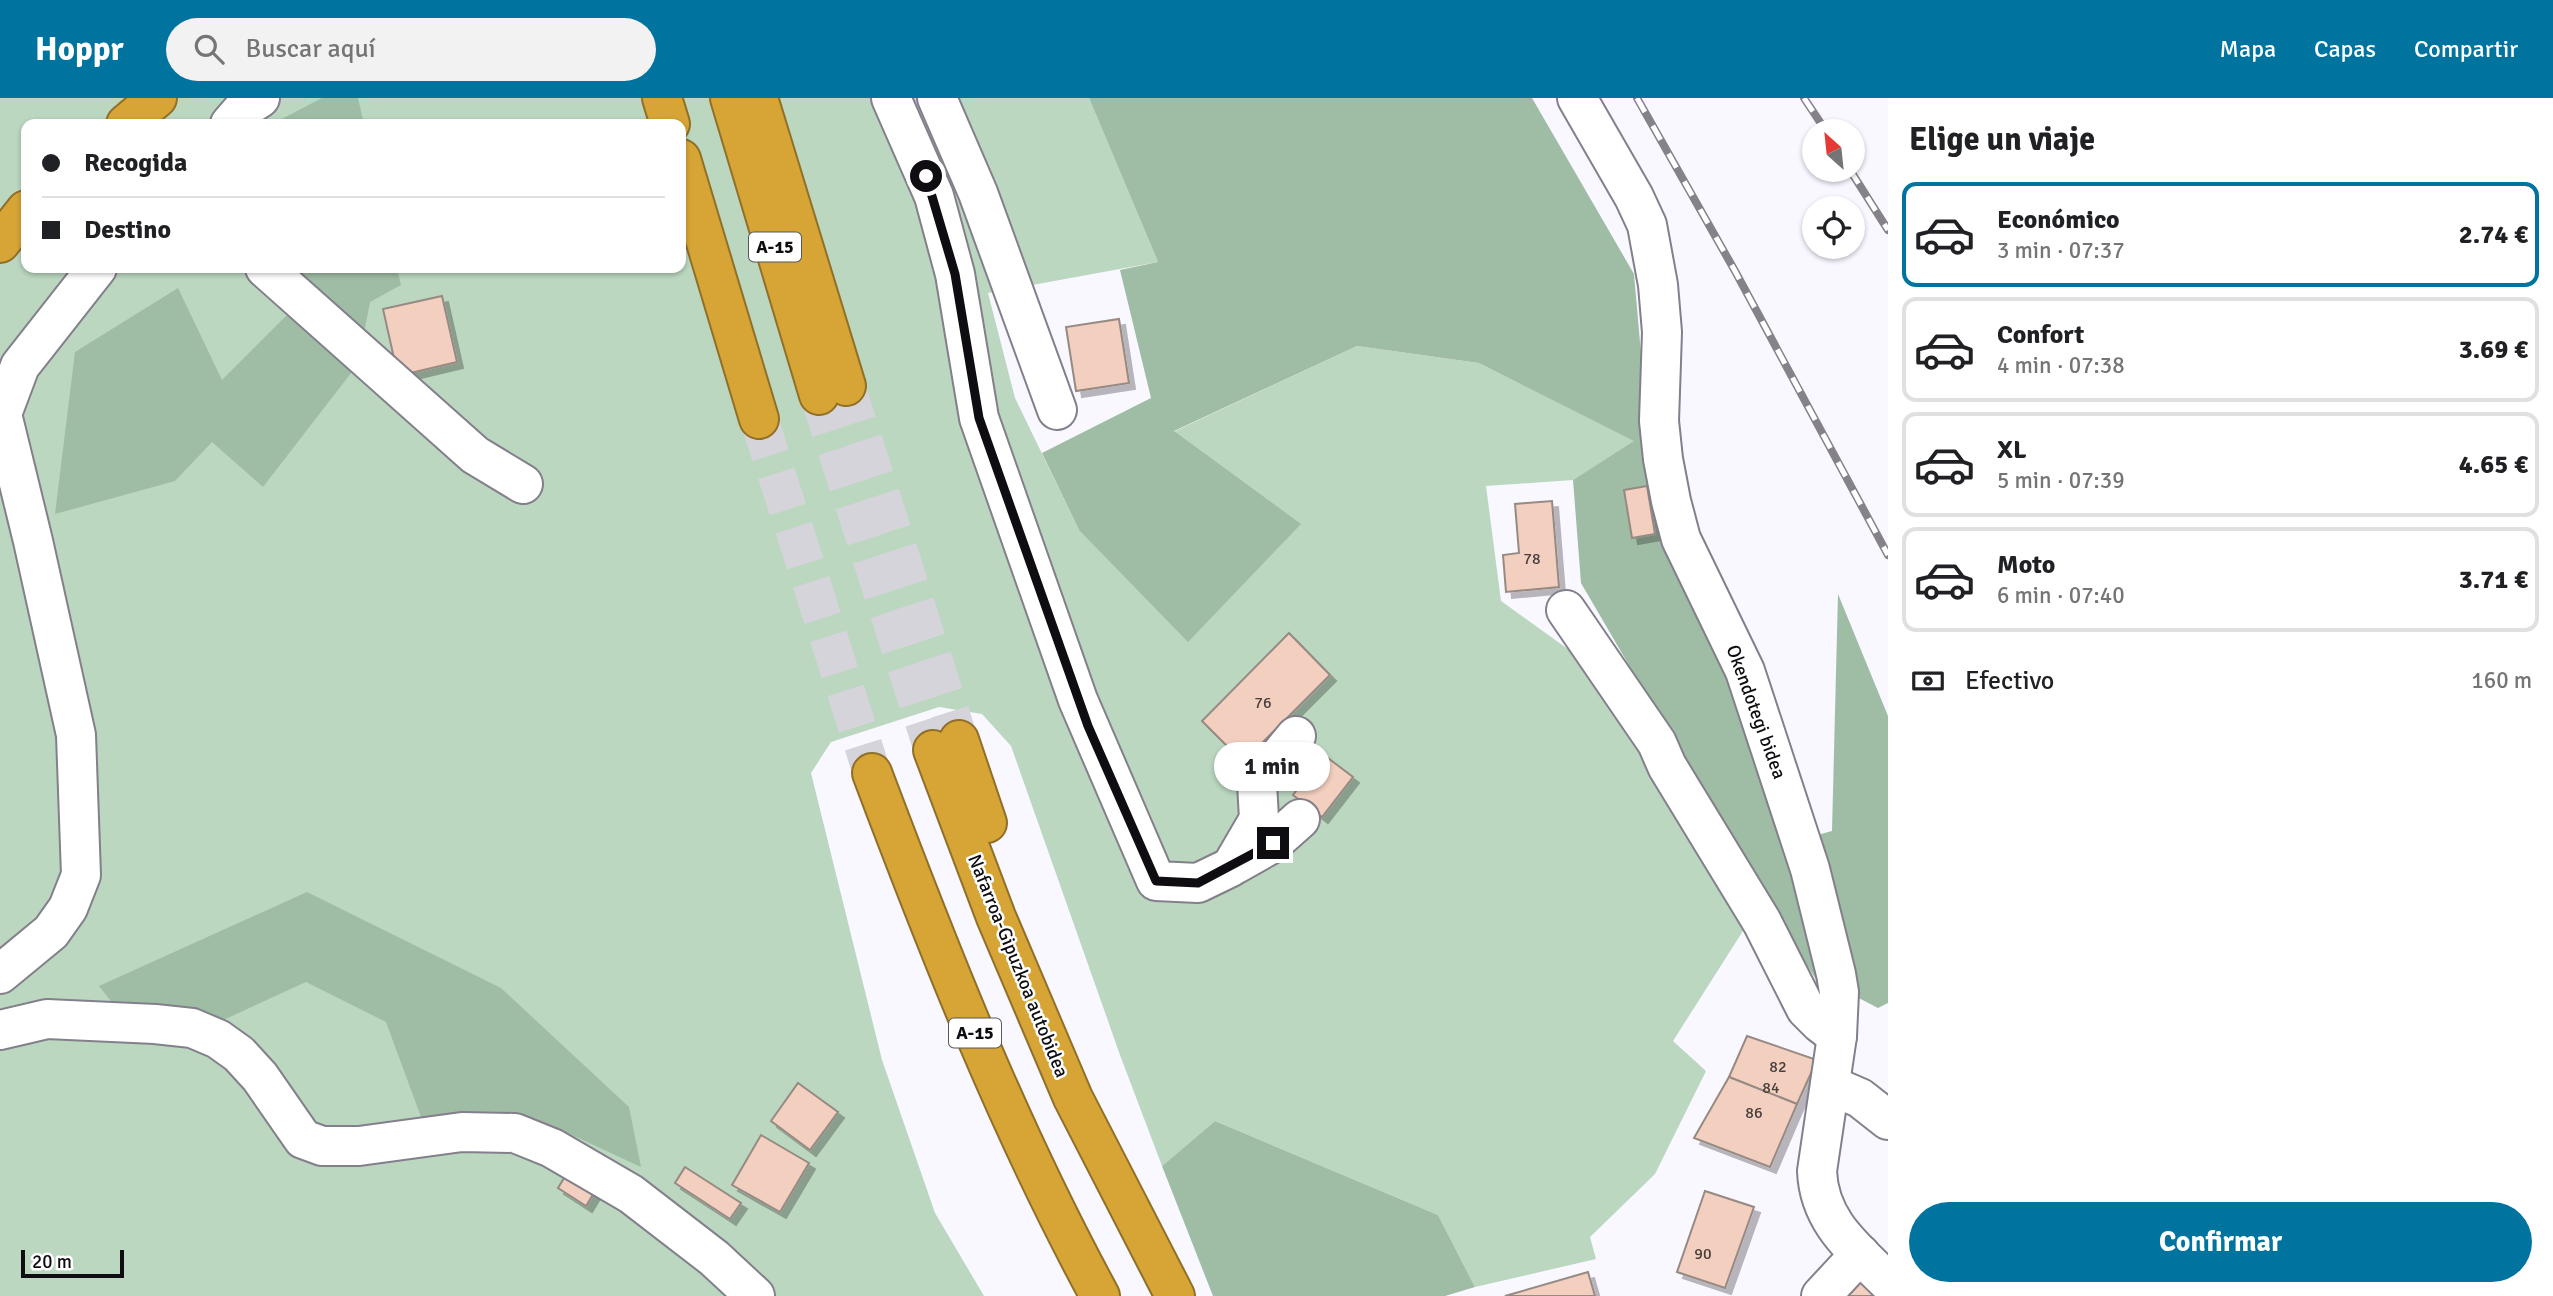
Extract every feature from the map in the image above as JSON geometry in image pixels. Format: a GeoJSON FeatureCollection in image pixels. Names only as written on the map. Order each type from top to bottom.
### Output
{"type":"FeatureCollection","features":[{"type":"Feature","properties":{"kind":"highway"},"geometry":{"type":"LineString","coordinates":[[132,119],[157,98]]}},
{"type":"Feature","properties":{"kind":"highway"},"geometry":{"type":"LineString","coordinates":[[663,98],[669,119]]}},
{"type":"Feature","properties":{"kind":"highway","name":"A-15"},"geometry":{"type":"LineString","coordinates":[[730,98],[832,391],[758,98]]}},
{"type":"Feature","properties":{"kind":"highway"},"geometry":{"type":"LineString","coordinates":[[686,176],[759,419]]}},
{"type":"Feature","properties":{"kind":"highway"},"geometry":{"type":"LineString","coordinates":[[0,243],[21,216]]}},
{"type":"Feature","properties":{"kind":"highway","name":"Nafarroa-Gipuzkoa autobidea"},"geometry":{"type":"LineString","coordinates":[[946,745],[996,917],[1073,1098],[1175,1296]]}},
{"type":"Feature","properties":{"kind":"highway","name":"A-15"},"geometry":{"type":"LineString","coordinates":[[872,773],[935,941],[1014,1125],[1098,1291]]}},
{"type":"Feature","properties":{"kind":"street"},"geometry":{"type":"LineString","coordinates":[[234,119],[243,109],[260,98]]}},
{"type":"Feature","properties":{"kind":"street"},"geometry":{"type":"LineString","coordinates":[[891,98],[934,196],[955,274],[979,418],[1088,726],[1156,881],[1198,883],[1273,843],[1300,819]]}},
{"type":"Feature","properties":{"kind":"street"},"geometry":{"type":"LineString","coordinates":[[937,98],[978,193],[1057,410]]}},
{"type":"Feature","properties":{"kind":"street","name":"Okendotegi bidea"},"geometry":{"type":"LineString","coordinates":[[1577,98],[1634,197],[1647,225],[1658,285],[1662,332],[1660,421],[1663,459],[1671,501],[1681,539],[1745,671],[1810,869],[1839,992],[1837,1036],[1817,1171],[1818,1189],[1824,1209],[1833,1224],[1888,1282]]}},
{"type":"Feature","properties":{"kind":"street"},"geometry":{"type":"LineString","coordinates":[[0,974],[51,932],[68,908],[81,875],[76,735],[2,414],[20,366],[93,273]]}},
{"type":"Feature","properties":{"kind":"street"},"geometry":{"type":"LineString","coordinates":[[271,273],[475,455],[523,484]]}},
{"type":"Feature","properties":{"kind":"street"},"geometry":{"type":"LineString","coordinates":[[1566,610],[1657,743],[1667,766],[1762,922],[1806,1009],[1837,1036]]}},
{"type":"Feature","properties":{"kind":"street"},"geometry":{"type":"LineString","coordinates":[[1231,867],[1259,819],[1258,783],[1296,736]]}},
{"type":"Feature","properties":{"kind":"street"},"geometry":{"type":"LineString","coordinates":[[0,1030],[47,1019],[192,1028],[218,1039],[239,1054],[260,1077],[303,1139],[322,1146],[359,1146],[462,1132],[515,1133],[552,1148],[631,1194],[714,1258],[755,1296]]}},
{"type":"Feature","properties":{"kind":"street"},"geometry":{"type":"LineString","coordinates":[[1830,1085],[1860,1098],[1888,1120]]}},
{"type":"Feature","properties":{"kind":"street"},"geometry":{"type":"LineString","coordinates":[[1821,1296],[1860,1254]]}},
{"type":"Feature","properties":{"kind":"green space"},"geometry":{"type":"Polygon","coordinates":[[[0,98],[1089,98],[1158,262],[988,293],[1015,398],[1079,530],[1173,432],[1357,346],[1479,363],[1635,441],[1573,480],[1486,486],[1501,601],[1597,670],[1748,923],[1673,1041],[1706,1071],[1655,1174],[1590,1237],[1596,1259],[1475,1287],[1438,1215],[1215,1121],[1162,1166],[1011,746],[982,714],[939,707],[831,742],[811,773],[882,1060],[935,1213],[984,1296],[0,1296],[0,98]]]}},
{"type":"Feature","properties":{"kind":"green space"},"geometry":{"type":"Polygon","coordinates":[[[322,98],[358,98],[363,119],[282,119],[322,98]]]}},
{"type":"Feature","properties":{"kind":"green space"},"geometry":{"type":"Polygon","coordinates":[[[1089,98],[1532,98],[1634,274],[1647,422],[1810,837],[1832,831],[1838,594],[1888,716],[1888,1003],[1878,1008],[1817,981],[1764,897],[1581,583],[1573,480],[1634,441],[1479,363],[1357,346],[1174,431],[1301,524],[1188,642],[1079,530],[1042,453],[1151,398],[1120,270],[1158,262],[1089,98]]]}},
{"type":"Feature","properties":{"kind":"green space"},"geometry":{"type":"Polygon","coordinates":[[[295,273],[398,273],[401,285],[370,302],[358,364],[263,487],[212,442],[175,481],[55,514],[75,352],[178,288],[222,380],[313,289],[295,273]]]}},
{"type":"Feature","properties":{"kind":"green space"},"geometry":{"type":"Polygon","coordinates":[[[307,892],[501,988],[629,1107],[641,1167],[546,1123],[421,1117],[386,1022],[306,982],[221,1021],[118,1010],[99,986],[307,892]]]}},
{"type":"Feature","properties":{"kind":"green space"},"geometry":{"type":"Polygon","coordinates":[[[1215,1121],[1438,1215],[1475,1287],[1445,1296],[1213,1296],[1162,1166],[1215,1121]]]}},
{"type":"Feature","properties":{"kind":"building"},"geometry":{"type":"Polygon","coordinates":[[[442,296],[457,362],[398,376],[383,309],[442,296]]]}},
{"type":"Feature","properties":{"kind":"building"},"geometry":{"type":"Polygon","coordinates":[[[1119,319],[1129,383],[1076,391],[1066,327],[1119,319]]]}},
{"type":"Feature","properties":{"kind":"building"},"geometry":{"type":"Polygon","coordinates":[[[1647,486],[1655,534],[1632,538],[1624,490],[1647,486]]]}},
{"type":"Feature","properties":{"kind":"building"},"geometry":{"type":"Polygon","coordinates":[[[1552,501],[1559,587],[1506,592],[1503,555],[1519,553],[1515,504],[1552,501]]]}},
{"type":"Feature","properties":{"kind":"building"},"geometry":{"type":"Polygon","coordinates":[[[1289,633],[1330,675],[1243,762],[1202,721],[1289,633]]]}},
{"type":"Feature","properties":{"kind":"building"},"geometry":{"type":"Polygon","coordinates":[[[1324,755],[1353,777],[1322,817],[1293,795],[1324,755]]]}},
{"type":"Feature","properties":{"kind":"building"},"geometry":{"type":"Polygon","coordinates":[[[1747,1036],[1817,1060],[1797,1104],[1729,1077],[1747,1036]]]}},
{"type":"Feature","properties":{"kind":"building"},"geometry":{"type":"Polygon","coordinates":[[[1729,1077],[1797,1104],[1770,1167],[1694,1138],[1729,1077]]]}},
{"type":"Feature","properties":{"kind":"building"},"geometry":{"type":"Polygon","coordinates":[[[798,1083],[838,1112],[810,1150],[771,1121],[798,1083]]]}},
{"type":"Feature","properties":{"kind":"building"},"geometry":{"type":"Polygon","coordinates":[[[761,1135],[809,1163],[780,1212],[732,1185],[761,1135]]]}},
{"type":"Feature","properties":{"kind":"building"},"geometry":{"type":"Polygon","coordinates":[[[685,1167],[741,1203],[730,1219],[675,1183],[685,1167]]]}},
{"type":"Feature","properties":{"kind":"building"},"geometry":{"type":"Polygon","coordinates":[[[569,1170],[597,1188],[586,1206],[558,1188],[569,1170]]]}},
{"type":"Feature","properties":{"kind":"building"},"geometry":{"type":"Polygon","coordinates":[[[1705,1191],[1754,1207],[1725,1288],[1677,1272],[1705,1191]]]}},
{"type":"Feature","properties":{"kind":"building"},"geometry":{"type":"Polygon","coordinates":[[[1588,1272],[1595,1296],[1505,1296],[1588,1272]]]}},
{"type":"Feature","properties":{"kind":"building"},"geometry":{"type":"Polygon","coordinates":[[[1863,1276],[1883,1296],[1844,1296],[1863,1276]]]}},
{"type":"Feature","properties":{"kind":"tunnel"},"geometry":{"type":"LineString","coordinates":[[846,386],[959,740]]}},
{"type":"Feature","properties":{"kind":"tunnel"},"geometry":{"type":"LineString","coordinates":[[819,395],[933,750]]}},
{"type":"Feature","properties":{"kind":"tunnel"},"geometry":{"type":"LineString","coordinates":[[759,419],[872,773]]}},
{"type":"Feature","properties":{"kind":"railway"},"geometry":{"type":"LineString","coordinates":[[1637,98],[1735,271],[1888,555]]}},
{"type":"Feature","properties":{"kind":"railway"},"geometry":{"type":"LineString","coordinates":[[1804,98],[1818,119]]}},
{"type":"Feature","properties":{"kind":"railway"},"geometry":{"type":"LineString","coordinates":[[1858,182],[1888,230]]}},
{"type":"Feature","properties":{"kind":"route"},"geometry":{"type":"LineString","coordinates":[[926,176],[955,274],[979,418],[1088,726],[1156,881],[1198,883],[1273,843]]}}]}
